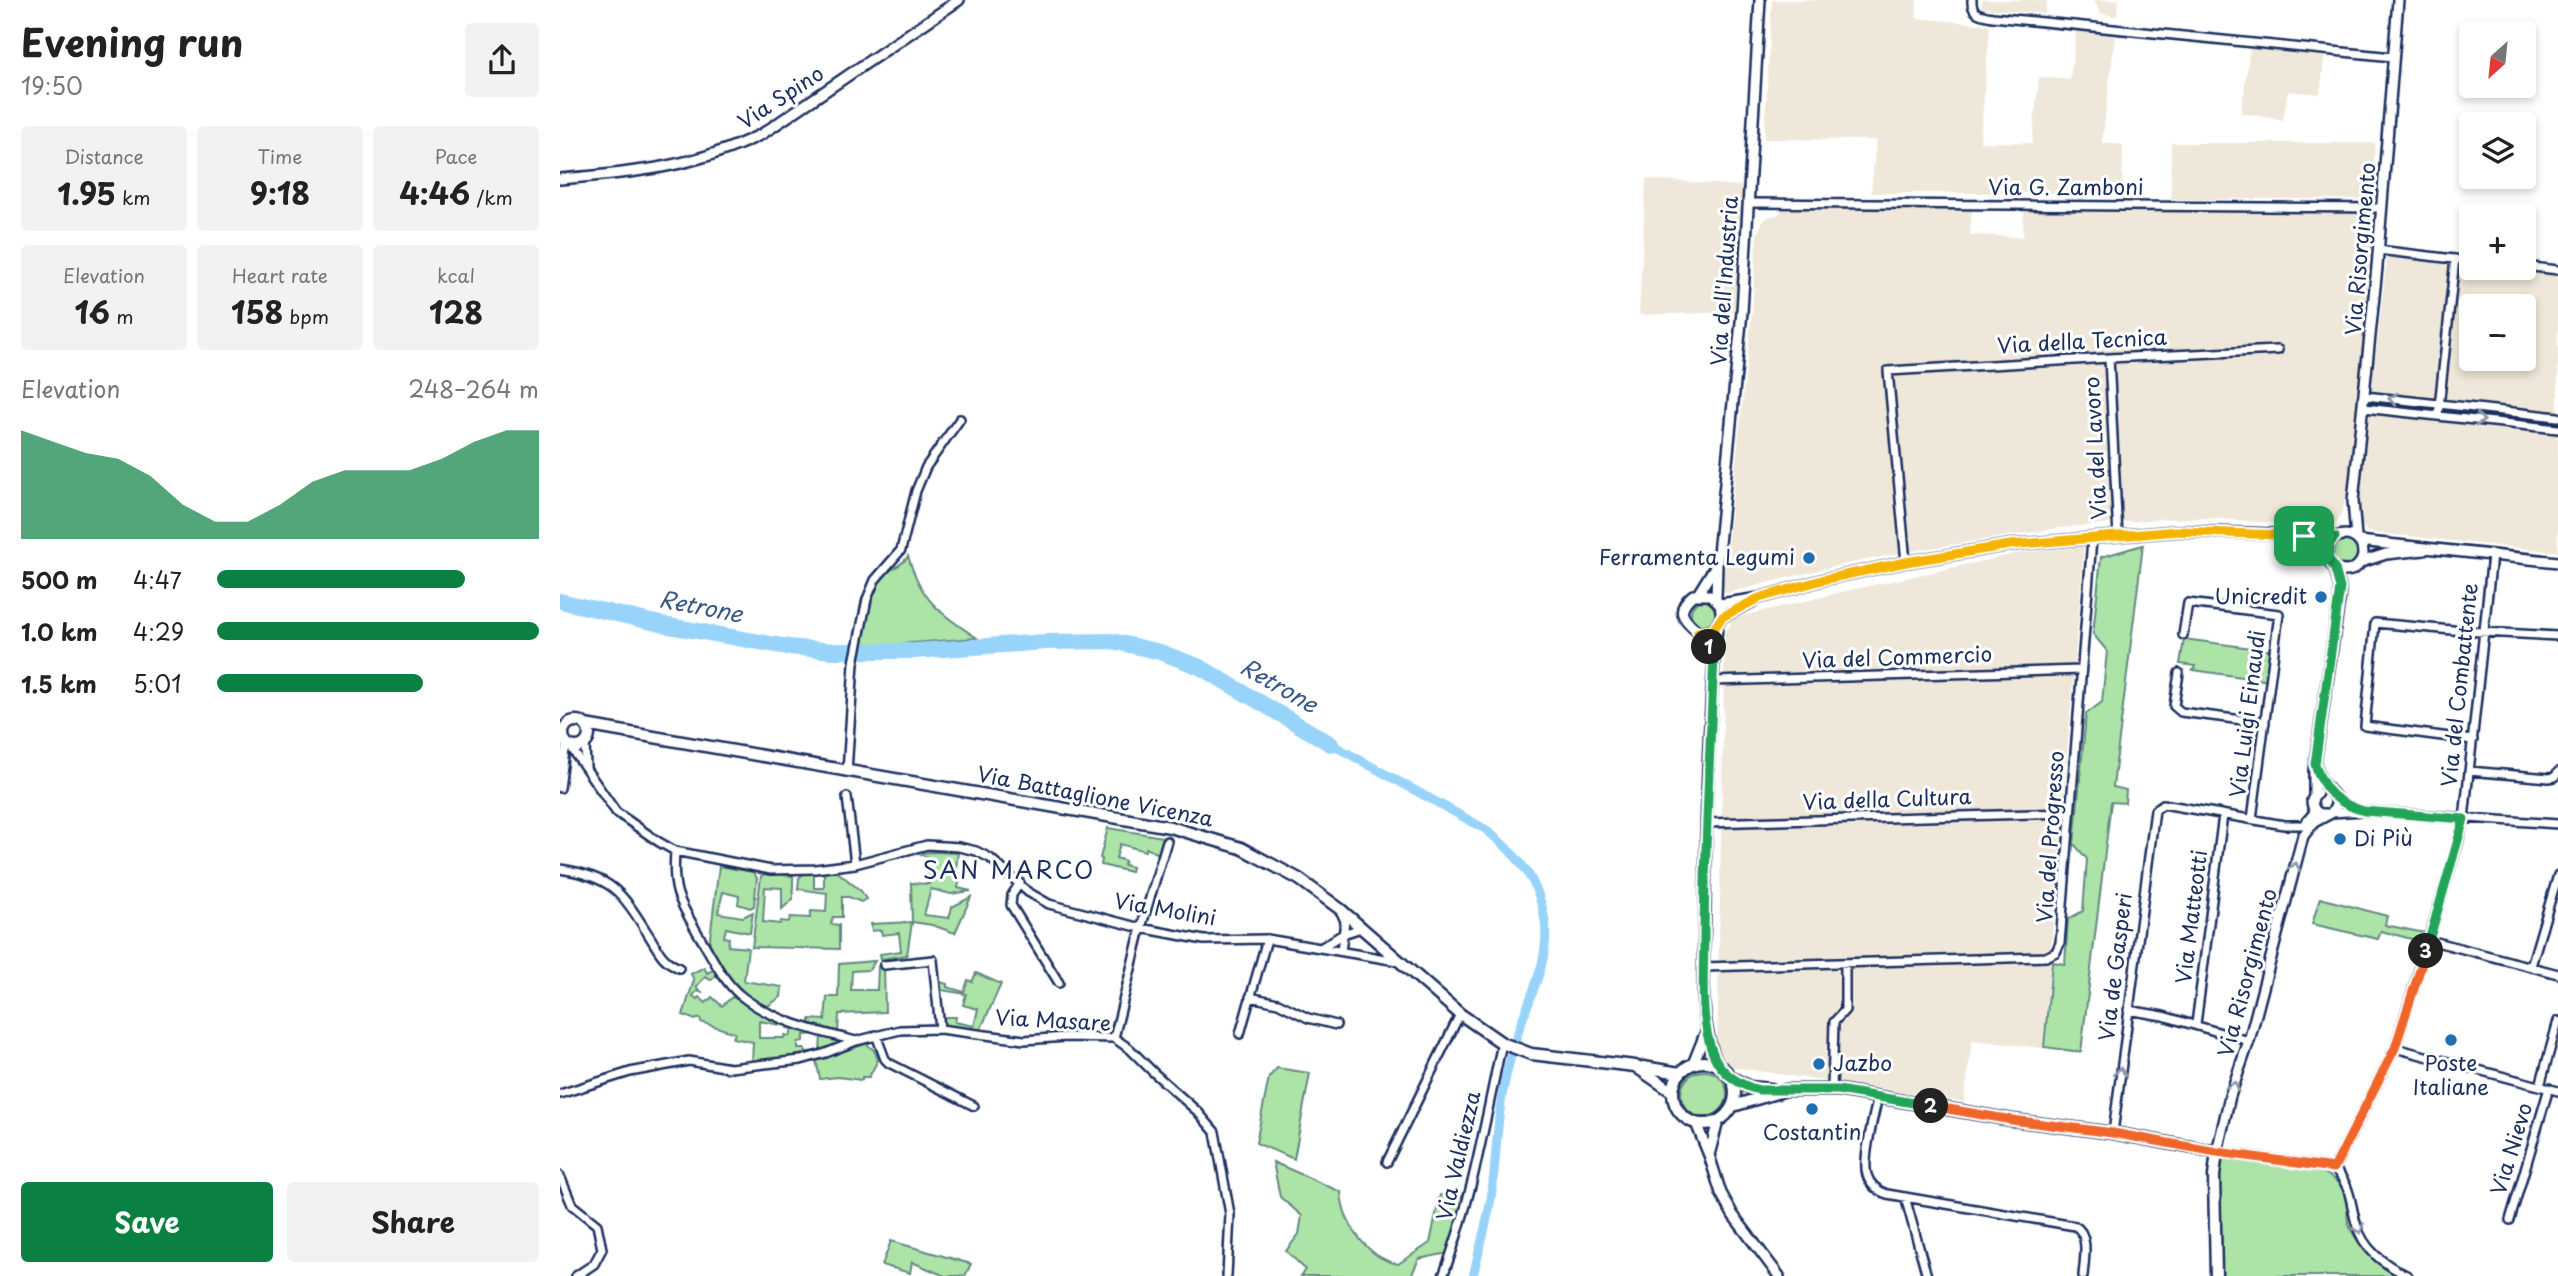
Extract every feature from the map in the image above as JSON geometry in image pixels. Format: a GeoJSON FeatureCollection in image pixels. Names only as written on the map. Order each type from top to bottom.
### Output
{"type":"FeatureCollection","features":[{"type":"Feature","properties":{"kind":"main road"},"geometry":{"type":"LineString","coordinates":[[566,721],[576,721],[611,731],[575,747],[565,741],[564,728],[566,721]]}},
{"type":"Feature","properties":{"kind":"main road","name":"Via Molini"},"geometry":{"type":"LineString","coordinates":[[585,725],[586,741]]}},
{"type":"Feature","properties":{"kind":"main road","name":"Via Battaglione Vicenza"},"geometry":{"type":"LineString","coordinates":[[611,731],[1158,825],[1241,848],[1299,879],[1340,909],[1460,1014],[1502,1043],[1548,1057],[1635,1066],[1673,1092],[1679,1111],[1696,1123]]}},
{"type":"Feature","properties":{"kind":"main road"},"geometry":{"type":"LineString","coordinates":[[1673,1092],[1680,1073],[1693,1064],[1709,1062],[1718,1065],[1732,1078],[1759,1090],[1832,1089],[2217,1152],[2214,1176],[2216,1276]]}},
{"type":"Feature","properties":{"kind":"main road"},"geometry":{"type":"LineString","coordinates":[[1635,1066],[1680,1073]]}},
{"type":"Feature","properties":{"kind":"main road"},"geometry":{"type":"LineString","coordinates":[[1696,1123],[1711,1124],[1727,1115],[1736,1097],[1732,1078]]}},
{"type":"Feature","properties":{"kind":"main road"},"geometry":{"type":"LineString","coordinates":[[1733,1106],[1786,1090]]}},
{"type":"Feature","properties":{"kind":"street","name":"Via Spino"},"geometry":{"type":"LineString","coordinates":[[560,179],[641,172],[706,157],[739,146],[762,134],[959,0]]}},
{"type":"Feature","properties":{"kind":"street","name":"Via dell'Industria"},"geometry":{"type":"LineString","coordinates":[[1722,617],[1718,601],[1717,564],[1741,312],[1760,0]]}},
{"type":"Feature","properties":{"kind":"street"},"geometry":{"type":"LineString","coordinates":[[1972,0],[1975,12],[1993,18],[2393,57]]}},
{"type":"Feature","properties":{"kind":"street","name":"Via Risorgimento"},"geometry":{"type":"LineString","coordinates":[[2353,501],[2382,208],[2398,0]]}},
{"type":"Feature","properties":{"kind":"street","name":"Via G. Zamboni"},"geometry":{"type":"LineString","coordinates":[[1749,203],[2382,208]]}},
{"type":"Feature","properties":{"kind":"street"},"geometry":{"type":"LineString","coordinates":[[2378,250],[2459,260]]}},
{"type":"Feature","properties":{"kind":"street"},"geometry":{"type":"LineString","coordinates":[[2438,415],[2455,259]]}},
{"type":"Feature","properties":{"kind":"street"},"geometry":{"type":"LineString","coordinates":[[2536,267],[2558,270]]}},
{"type":"Feature","properties":{"kind":"street","name":"Via della Tecnica"},"geometry":{"type":"LineString","coordinates":[[1906,562],[1888,371],[2277,350]]}},
{"type":"Feature","properties":{"kind":"street","name":"Via del Lavoro"},"geometry":{"type":"LineString","coordinates":[[2109,358],[2118,537]]}},
{"type":"Feature","properties":{"kind":"street"},"geometry":{"type":"LineString","coordinates":[[2365,396],[2558,417]]}},
{"type":"Feature","properties":{"kind":"street"},"geometry":{"type":"LineString","coordinates":[[2364,408],[2558,429]]}},
{"type":"Feature","properties":{"kind":"street"},"geometry":{"type":"LineString","coordinates":[[847,772],[854,663],[864,606],[875,580],[901,550],[920,480],[943,441],[960,419]]}},
{"type":"Feature","properties":{"kind":"street"},"geometry":{"type":"LineString","coordinates":[[2326,555],[2328,545],[2346,524],[2353,501]]}},
{"type":"Feature","properties":{"kind":"street"},"geometry":{"type":"LineString","coordinates":[[2353,501],[2353,519],[2364,551],[2361,562]]}},
{"type":"Feature","properties":{"kind":"street"},"geometry":{"type":"LineString","coordinates":[[1718,1065],[1706,1032],[1704,967],[1706,823],[1714,656],[1717,627],[1722,617],[1759,598],[1822,580],[1906,562],[2010,545],[2178,531],[2320,538],[2338,536],[2558,562]]}},
{"type":"Feature","properties":{"kind":"street"},"geometry":{"type":"LineString","coordinates":[[2265,534],[2317,547],[2335,569],[2340,588],[2313,779],[2312,804],[2315,811],[2320,814],[2364,811],[2558,824]]}},
{"type":"Feature","properties":{"kind":"street","name":"Via del Progresso"},"geometry":{"type":"LineString","coordinates":[[1704,967],[2046,957],[2056,952],[2060,943],[2092,539]]}},
{"type":"Feature","properties":{"kind":"street"},"geometry":{"type":"LineString","coordinates":[[2339,601],[2343,586],[2353,569],[2361,562],[2386,554],[2434,549]]}},
{"type":"Feature","properties":{"kind":"street","name":"Via del Combattente"},"geometry":{"type":"LineString","coordinates":[[2334,1168],[2395,1048],[2464,819],[2492,555]]}},
{"type":"Feature","properties":{"kind":"street","name":"Via dell'Industria"},"geometry":{"type":"LineString","coordinates":[[1714,656],[1698,632],[1686,624],[1683,612],[1689,598],[1698,594],[1717,564]]}},
{"type":"Feature","properties":{"kind":"street"},"geometry":{"type":"LineString","coordinates":[[2335,569],[2353,569]]}},
{"type":"Feature","properties":{"kind":"street"},"geometry":{"type":"LineString","coordinates":[[1698,594],[1704,593],[1718,601],[1759,598]]}},
{"type":"Feature","properties":{"kind":"street","name":"Via Luigi Einaudi"},"geometry":{"type":"LineString","coordinates":[[2183,635],[2188,603],[2279,614],[2252,819]]}},
{"type":"Feature","properties":{"kind":"street"},"geometry":{"type":"LineString","coordinates":[[2473,740],[2365,726],[2375,623],[2558,636]]}},
{"type":"Feature","properties":{"kind":"street"},"geometry":{"type":"LineString","coordinates":[[1698,632],[1708,632],[1717,627]]}},
{"type":"Feature","properties":{"kind":"street","name":"Via del Commercio"},"geometry":{"type":"LineString","coordinates":[[1713,681],[2081,670]]}},
{"type":"Feature","properties":{"kind":"street"},"geometry":{"type":"LineString","coordinates":[[2179,673],[2174,706],[2181,712],[2265,723]]}},
{"type":"Feature","properties":{"kind":"street"},"geometry":{"type":"LineString","coordinates":[[560,788],[565,741]]}},
{"type":"Feature","properties":{"kind":"street","name":"Via Molini"},"geometry":{"type":"LineString","coordinates":[[565,741],[616,812],[675,851],[771,870],[815,869],[855,863],[927,845],[951,846],[976,851],[990,858],[1028,892],[1049,904],[1141,928],[1204,940],[1267,939],[1400,961]]}},
{"type":"Feature","properties":{"kind":"street","name":"Via Molini"},"geometry":{"type":"LineString","coordinates":[[586,741],[586,767]]}},
{"type":"Feature","properties":{"kind":"street"},"geometry":{"type":"LineString","coordinates":[[2315,764],[2336,801],[2364,811]]}},
{"type":"Feature","properties":{"kind":"street"},"geometry":{"type":"LineString","coordinates":[[2469,771],[2550,778],[2555,777],[2558,772]]}},
{"type":"Feature","properties":{"kind":"street"},"geometry":{"type":"LineString","coordinates":[[2314,797],[2320,791],[2328,790]]}},
{"type":"Feature","properties":{"kind":"street"},"geometry":{"type":"LineString","coordinates":[[847,797],[855,863]]}},
{"type":"Feature","properties":{"kind":"street","name":"Via Risorgimento"},"geometry":{"type":"LineString","coordinates":[[2217,1152],[2230,1096],[2249,1041],[2303,836],[2314,822],[2330,813],[2336,801]]}},
{"type":"Feature","properties":{"kind":"street","name":"Via de Gasperi"},"geometry":{"type":"LineString","coordinates":[[2113,1133],[2154,815],[2158,806],[2163,804],[2223,815]]}},
{"type":"Feature","properties":{"kind":"street"},"geometry":{"type":"LineString","coordinates":[[2223,815],[2284,825],[2303,825],[2315,811]]}},
{"type":"Feature","properties":{"kind":"street","name":"Via della Cultura"},"geometry":{"type":"LineString","coordinates":[[1706,823],[2070,813]]}},
{"type":"Feature","properties":{"kind":"street","name":"Via Matteotti"},"geometry":{"type":"LineString","coordinates":[[2196,1024],[2223,815]]}},
{"type":"Feature","properties":{"kind":"street"},"geometry":{"type":"LineString","coordinates":[[1114,1038],[1141,928],[1167,841]]}},
{"type":"Feature","properties":{"kind":"street"},"geometry":{"type":"LineString","coordinates":[[675,851],[673,876],[680,901],[720,971],[737,992],[756,1005],[800,1027],[856,1041]]}},
{"type":"Feature","properties":{"kind":"street"},"geometry":{"type":"LineString","coordinates":[[560,869],[594,875],[615,888],[631,907],[665,961],[679,968]]}},
{"type":"Feature","properties":{"kind":"street"},"geometry":{"type":"LineString","coordinates":[[2531,966],[2558,875]]}},
{"type":"Feature","properties":{"kind":"street"},"geometry":{"type":"LineString","coordinates":[[1020,883],[1012,895],[1011,905],[1059,983]]}},
{"type":"Feature","properties":{"kind":"street"},"geometry":{"type":"LineString","coordinates":[[1340,909],[1345,921],[1341,951]]}},
{"type":"Feature","properties":{"kind":"street"},"geometry":{"type":"LineString","coordinates":[[1321,947],[1343,934],[1361,928]]}},
{"type":"Feature","properties":{"kind":"street"},"geometry":{"type":"LineString","coordinates":[[1240,1034],[1267,939]]}},
{"type":"Feature","properties":{"kind":"street"},"geometry":{"type":"LineString","coordinates":[[2429,940],[2558,974]]}},
{"type":"Feature","properties":{"kind":"street"},"geometry":{"type":"LineString","coordinates":[[884,965],[933,960],[940,1029]]}},
{"type":"Feature","properties":{"kind":"street"},"geometry":{"type":"LineString","coordinates":[[1832,1089],[1834,1022],[1845,1010],[1845,962]]}},
{"type":"Feature","properties":{"kind":"street"},"geometry":{"type":"LineString","coordinates":[[1250,997],[1278,1003],[1308,1018],[1336,1026]]}},
{"type":"Feature","properties":{"kind":"street"},"geometry":{"type":"LineString","coordinates":[[2128,1010],[2196,1024],[2249,1041]]}},
{"type":"Feature","properties":{"kind":"street"},"geometry":{"type":"LineString","coordinates":[[1387,1163],[1460,1014]]}},
{"type":"Feature","properties":{"kind":"street"},"geometry":{"type":"LineString","coordinates":[[2540,1086],[2558,1021]]}},
{"type":"Feature","properties":{"kind":"street","name":"Via Masare"},"geometry":{"type":"LineString","coordinates":[[560,1094],[630,1072],[689,1061],[730,1068],[810,1058],[856,1041],[900,1030],[940,1029],[1024,1040],[1114,1038],[1130,1049],[1198,1112],[1215,1132],[1230,1214],[1227,1276]]}},
{"type":"Feature","properties":{"kind":"street"},"geometry":{"type":"LineString","coordinates":[[1693,1064],[1706,1032]]}},
{"type":"Feature","properties":{"kind":"street"},"geometry":{"type":"LineString","coordinates":[[876,1035],[885,1059],[890,1063],[974,1106]]}},
{"type":"Feature","properties":{"kind":"street","name":"Via Valdiezza"},"geometry":{"type":"LineString","coordinates":[[1443,1276],[1470,1196],[1502,1043]]}},
{"type":"Feature","properties":{"kind":"street"},"geometry":{"type":"LineString","coordinates":[[2395,1048],[2558,1091]]}},
{"type":"Feature","properties":{"kind":"street","name":"Via Nievo"},"geometry":{"type":"LineString","coordinates":[[2510,1220],[2549,1088]]}},
{"type":"Feature","properties":{"kind":"street"},"geometry":{"type":"LineString","coordinates":[[1878,1097],[1866,1165],[1866,1174],[1877,1190],[2075,1226],[2084,1236],[2083,1276]]}},
{"type":"Feature","properties":{"kind":"street"},"geometry":{"type":"LineString","coordinates":[[1709,1155],[1718,1121]]}},
{"type":"Feature","properties":{"kind":"street"},"geometry":{"type":"LineString","coordinates":[[1696,1123],[1721,1193],[1733,1215],[1779,1276]]}},
{"type":"Feature","properties":{"kind":"street"},"geometry":{"type":"LineString","coordinates":[[2217,1152],[2334,1168],[2347,1182],[2356,1226],[2366,1245],[2383,1264],[2408,1276]]}},
{"type":"Feature","properties":{"kind":"street"},"geometry":{"type":"LineString","coordinates":[[560,1175],[572,1205],[597,1225],[602,1249],[594,1264],[576,1276]]}},
{"type":"Feature","properties":{"kind":"street"},"geometry":{"type":"LineString","coordinates":[[1905,1197],[1927,1276]]}},
{"type":"Feature","properties":{"kind":"shaded area"},"geometry":{"type":"Polygon","coordinates":[[[1772,0],[1917,0],[1916,18],[1990,25],[1980,142],[2032,143],[2039,77],[2070,80],[2076,32],[2115,36],[2102,143],[2123,145],[2122,193],[1871,193],[1876,140],[1764,139],[1772,0]]]}},
{"type":"Feature","properties":{"kind":"shaded area"},"geometry":{"type":"Polygon","coordinates":[[[1982,0],[2047,0],[2045,14],[1981,8],[1982,0]]]}},
{"type":"Feature","properties":{"kind":"shaded area"},"geometry":{"type":"Polygon","coordinates":[[[2094,0],[2119,0],[2117,16],[2101,14],[2094,0]]]}},
{"type":"Feature","properties":{"kind":"shaded area"},"geometry":{"type":"Polygon","coordinates":[[[2250,47],[2325,55],[2320,94],[2288,91],[2283,120],[2241,113],[2250,47]]]}},
{"type":"Feature","properties":{"kind":"shaded area"},"geometry":{"type":"Polygon","coordinates":[[[2171,143],[2375,143],[2372,196],[2369,199],[2171,199],[2171,143]]]}},
{"type":"Feature","properties":{"kind":"shaded area"},"geometry":{"type":"Polygon","coordinates":[[[1646,179],[1743,186],[1736,312],[1639,315],[1646,179]]]}},
{"type":"Feature","properties":{"kind":"shaded area"},"geometry":{"type":"Polygon","coordinates":[[[1783,209],[1972,209],[1970,235],[2023,237],[2024,209],[2360,213],[2369,216],[2373,225],[2364,346],[2348,489],[2341,515],[2333,525],[2324,527],[2206,518],[2158,519],[2060,528],[1905,552],[1727,593],[1722,590],[1720,584],[1725,567],[1752,312],[1757,234],[1763,221],[1778,215],[1783,209]]]}},
{"type":"Feature","properties":{"kind":"shaded area"},"geometry":{"type":"Polygon","coordinates":[[[2387,257],[2459,265],[2459,280],[2536,280],[2536,273],[2558,275],[2558,552],[2367,532],[2357,519],[2387,257]]]}},
{"type":"Feature","properties":{"kind":"shaded area"},"geometry":{"type":"Polygon","coordinates":[[[2084,546],[2043,1048],[1972,1040],[1964,1102],[1732,1067],[1723,1061],[1717,1049],[1725,633],[1731,619],[2020,553],[2084,546]]]}},
{"type":"Feature","properties":{"kind":"green space"},"geometry":{"type":"Polygon","coordinates":[[[2345,539],[2355,542],[2358,552],[2355,562],[2345,565],[2335,562],[2332,552],[2335,542],[2345,539]]]}},
{"type":"Feature","properties":{"kind":"green space"},"geometry":{"type":"Polygon","coordinates":[[[2143,545],[2113,787],[2126,790],[2125,803],[2111,802],[2081,1052],[2044,1047],[2052,962],[2065,964],[2068,919],[2083,911],[2087,859],[2074,844],[2086,714],[2102,702],[2107,651],[2093,634],[2101,557],[2143,545]]]}},
{"type":"Feature","properties":{"kind":"green space"},"geometry":{"type":"Polygon","coordinates":[[[908,556],[919,585],[926,595],[942,613],[977,638],[860,647],[867,611],[877,585],[885,574],[903,563],[908,556]]]}},
{"type":"Feature","properties":{"kind":"green space"},"geometry":{"type":"Polygon","coordinates":[[[1703,601],[1711,605],[1715,613],[1711,621],[1703,625],[1695,621],[1691,613],[1695,605],[1703,601]]]}},
{"type":"Feature","properties":{"kind":"green space"},"geometry":{"type":"Polygon","coordinates":[[[2184,639],[2274,651],[2270,681],[2193,670],[2195,666],[2180,664],[2184,639]]]}},
{"type":"Feature","properties":{"kind":"green space"},"geometry":{"type":"Polygon","coordinates":[[[1108,828],[1163,837],[1159,854],[1146,848],[1145,851],[1120,844],[1116,858],[1125,861],[1124,865],[1132,867],[1131,872],[1101,865],[1100,858],[1108,828]]]}},
{"type":"Feature","properties":{"kind":"green space"},"geometry":{"type":"Polygon","coordinates":[[[916,853],[958,853],[955,877],[960,878],[958,888],[971,891],[951,894],[931,889],[924,915],[949,918],[952,907],[971,897],[955,933],[912,922],[911,883],[929,884],[928,857],[916,853]]]}},
{"type":"Feature","properties":{"kind":"green space"},"geometry":{"type":"Polygon","coordinates":[[[719,866],[753,872],[757,878],[754,906],[750,908],[738,904],[739,896],[723,892],[718,913],[743,917],[753,912],[750,933],[726,928],[724,937],[729,938],[728,946],[748,948],[744,981],[782,987],[781,997],[766,1007],[742,994],[723,971],[709,946],[719,866]]]}},
{"type":"Feature","properties":{"kind":"green space"},"geometry":{"type":"Polygon","coordinates":[[[834,869],[861,891],[866,899],[861,902],[842,897],[842,917],[833,917],[831,924],[839,925],[839,949],[752,947],[761,876],[766,873],[793,876],[793,899],[782,909],[782,888],[765,887],[763,922],[780,924],[781,921],[789,922],[790,917],[810,918],[811,911],[826,912],[827,893],[798,889],[799,878],[804,873],[814,873],[814,888],[824,888],[824,870],[834,869]]]}},
{"type":"Feature","properties":{"kind":"green space"},"geometry":{"type":"Polygon","coordinates":[[[2320,898],[2387,916],[2385,925],[2425,933],[2423,942],[2381,931],[2378,939],[2312,924],[2320,898]]]}},
{"type":"Feature","properties":{"kind":"green space"},"geometry":{"type":"Polygon","coordinates":[[[912,922],[907,955],[881,959],[880,954],[901,951],[899,933],[882,935],[881,930],[872,931],[871,924],[912,922]]]}},
{"type":"Feature","properties":{"kind":"green space"},"geometry":{"type":"Polygon","coordinates":[[[875,961],[869,970],[852,971],[851,990],[877,990],[878,966],[884,965],[885,1012],[839,1014],[838,1034],[810,1027],[810,1019],[825,1020],[827,997],[838,997],[839,964],[875,961]]]}},
{"type":"Feature","properties":{"kind":"green space"},"geometry":{"type":"Polygon","coordinates":[[[704,967],[707,973],[715,969],[716,976],[711,980],[705,977],[696,987],[703,993],[697,991],[693,996],[697,999],[699,997],[706,1003],[712,997],[722,1006],[732,997],[782,1022],[781,1025],[759,1021],[759,1038],[790,1036],[792,1029],[787,1028],[788,1025],[817,1034],[804,1035],[804,1041],[798,1042],[798,1049],[805,1049],[806,1052],[820,1051],[821,1036],[838,1040],[840,1044],[832,1049],[752,1063],[753,1042],[733,1038],[735,1033],[701,1022],[700,1018],[695,1020],[683,1015],[694,980],[691,974],[704,967]]]}},
{"type":"Feature","properties":{"kind":"green space"},"geometry":{"type":"Polygon","coordinates":[[[976,973],[1001,984],[979,1033],[945,1028],[944,1017],[956,1017],[955,1022],[974,1026],[978,1009],[963,1005],[966,994],[941,990],[940,982],[964,992],[968,980],[972,982],[976,973]]]}},
{"type":"Feature","properties":{"kind":"green space"},"geometry":{"type":"Polygon","coordinates":[[[866,1044],[874,1050],[878,1060],[869,1077],[862,1077],[862,1080],[838,1077],[820,1079],[816,1060],[866,1044]]]}},
{"type":"Feature","properties":{"kind":"green space"},"geometry":{"type":"Polygon","coordinates":[[[1277,1068],[1310,1073],[1294,1159],[1256,1143],[1269,1077],[1277,1068]]]}},
{"type":"Feature","properties":{"kind":"green space"},"geometry":{"type":"Polygon","coordinates":[[[1704,1071],[1720,1078],[1727,1094],[1720,1110],[1704,1117],[1688,1110],[1681,1094],[1688,1078],[1704,1071]]]}},
{"type":"Feature","properties":{"kind":"green space"},"geometry":{"type":"Polygon","coordinates":[[[2220,1158],[2321,1171],[2330,1177],[2345,1192],[2348,1223],[2357,1240],[2376,1260],[2397,1276],[2220,1276],[2217,1218],[2220,1158]]]}},
{"type":"Feature","properties":{"kind":"green space"},"geometry":{"type":"Polygon","coordinates":[[[1273,1162],[1341,1192],[1346,1215],[1359,1237],[1376,1255],[1398,1264],[1430,1243],[1440,1195],[1464,1197],[1449,1253],[1419,1259],[1411,1276],[1301,1276],[1305,1269],[1286,1251],[1299,1234],[1302,1216],[1280,1197],[1273,1162]]]}},
{"type":"Feature","properties":{"kind":"green space"},"geometry":{"type":"Polygon","coordinates":[[[891,1241],[971,1264],[965,1276],[945,1276],[912,1262],[910,1273],[882,1265],[891,1241]]]}},
{"type":"Feature","properties":{"kind":"waterway","name":"Retrone"},"geometry":{"type":"LineString","coordinates":[[560,601],[669,626],[788,647],[834,651],[915,651],[1046,642],[1112,641],[1160,652],[1200,667],[1331,744]]}},
{"type":"Feature","properties":{"kind":"waterway","name":"Retrone"},"geometry":{"type":"LineString","coordinates":[[1331,744],[1485,829],[1507,848],[1525,869],[1538,892],[1542,906],[1545,949],[1505,1081],[1491,1198],[1473,1276]]}},
{"type":"Feature","properties":{"kind":"place","name":"Ferramenta Legumi"},"geometry":{"type":"Point","coordinates":[1809,558]}},
{"type":"Feature","properties":{"kind":"place","name":"Unicredit"},"geometry":{"type":"Point","coordinates":[2321,597]}},
{"type":"Feature","properties":{"kind":"place","name":"Di Più"},"geometry":{"type":"Point","coordinates":[2340,839]}},
{"type":"Feature","properties":{"kind":"place","name":"Poste Italiane"},"geometry":{"type":"Point","coordinates":[2451,1040]}},
{"type":"Feature","properties":{"kind":"place","name":"Jazbo"},"geometry":{"type":"Point","coordinates":[1819,1064]}},
{"type":"Feature","properties":{"kind":"place","name":"Costantin"},"geometry":{"type":"Point","coordinates":[1812,1109]}},
{"type":"Feature","properties":{"kind":"district","name":"SAN MARCO"},"geometry":{"type":"Point","coordinates":[1009,871]}},
{"type":"Feature","properties":{"kind":"route"},"geometry":{"type":"LineString","coordinates":[[2213,530],[2304,536],[2335,537],[2328,545],[2326,555],[2335,569],[2340,588],[2315,764],[2321,781],[2336,801],[2364,811],[2464,819],[2395,1048],[2334,1168],[2012,1120],[1838,1090],[1759,1090],[1732,1078],[1718,1065],[1706,1032],[1704,967],[1706,823],[1714,656],[1698,632],[1713,630],[1722,617],[1759,598],[1822,580],[1906,562],[2010,545],[2178,531],[2213,530]]}}]}
